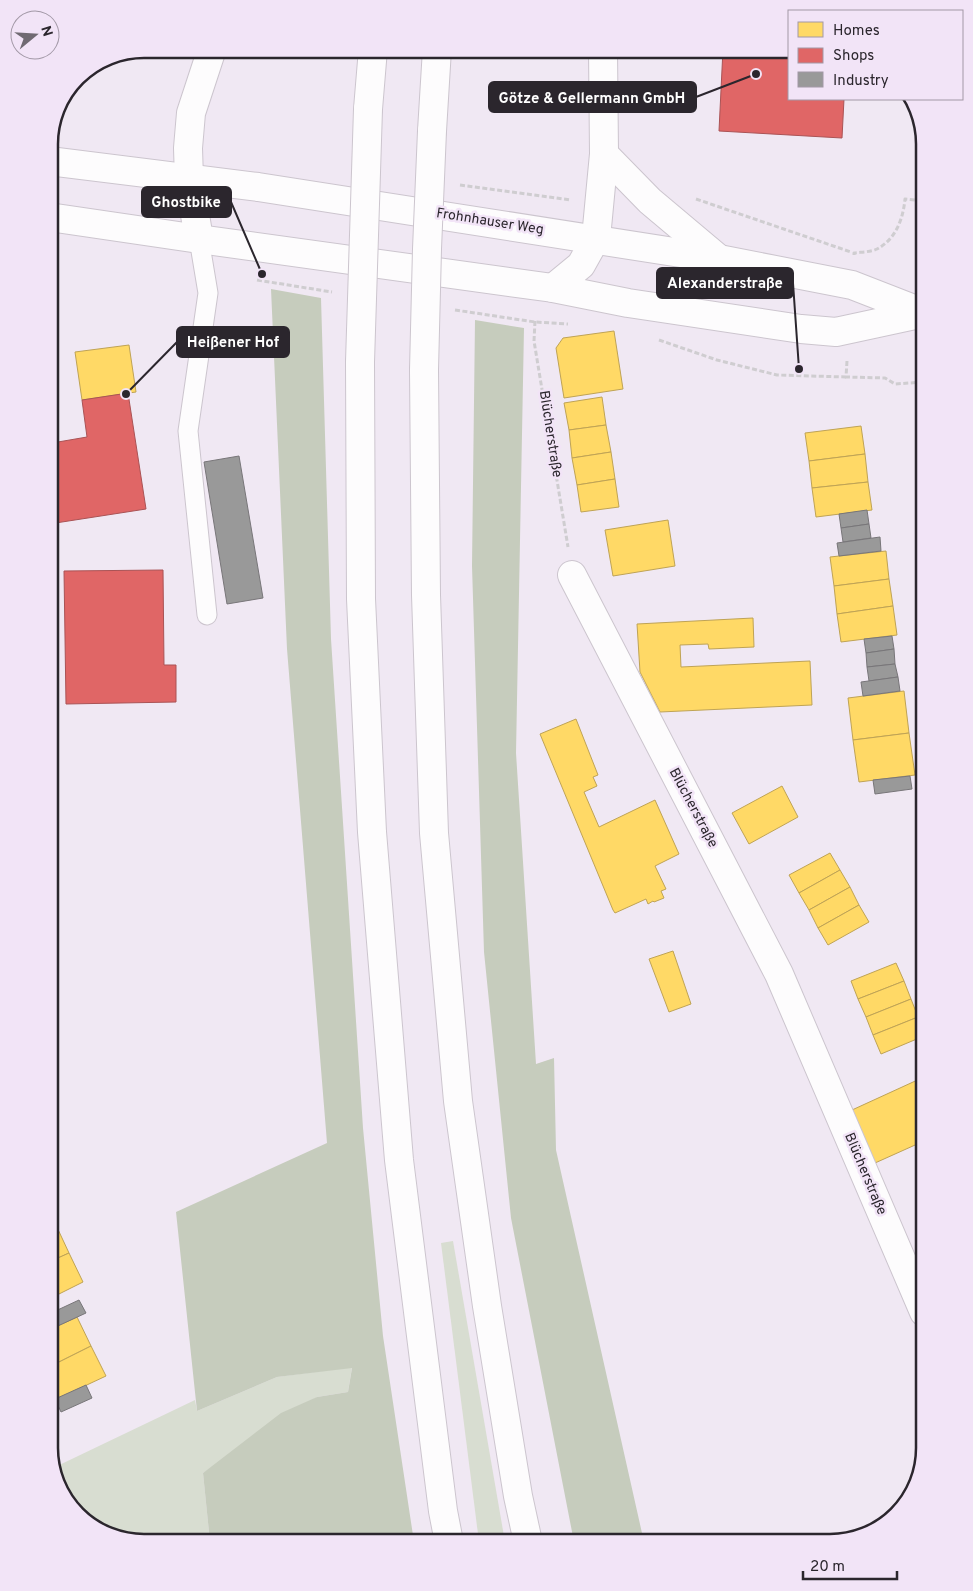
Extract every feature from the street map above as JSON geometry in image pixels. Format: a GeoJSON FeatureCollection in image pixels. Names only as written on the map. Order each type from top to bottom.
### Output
{"type":"FeatureCollection","features":[{"type":"Feature","properties":{"kind":"main road"},"geometry":{"type":"LineString","coordinates":[[199,239],[189,179],[188,148],[191,114],[209,58]]}},
{"type":"Feature","properties":{"kind":"main road"},"geometry":{"type":"LineString","coordinates":[[372,58],[368,110],[360,362],[361,599],[372,832],[399,1160],[447,1533]]}},
{"type":"Feature","properties":{"kind":"main road"},"geometry":{"type":"LineString","coordinates":[[436,58],[427,249],[424,370],[426,595],[434,833],[458,1101],[487,1306],[518,1496],[526,1534]]}},
{"type":"Feature","properties":{"kind":"main road"},"geometry":{"type":"LineString","coordinates":[[546,287],[581,265],[596,238],[604,154],[603,58]]}},
{"type":"Feature","properties":{"kind":"main road"},"geometry":{"type":"LineString","coordinates":[[604,154],[650,202],[719,259]]}},
{"type":"Feature","properties":{"kind":"main road","name":"Frohnhauser Weg"},"geometry":{"type":"LineString","coordinates":[[58,162],[258,187],[596,238],[719,259],[852,285],[916,310]]}},
{"type":"Feature","properties":{"kind":"main road"},"geometry":{"type":"LineString","coordinates":[[58,218],[546,287],[628,304],[800,329],[836,332],[916,315]]}},
{"type":"Feature","properties":{"kind":"main road","name":"Blücherstraße"},"geometry":{"type":"LineString","coordinates":[[572,575],[779,974],[916,1293]]}},
{"type":"Feature","properties":{"kind":"lane"},"geometry":{"type":"LineString","coordinates":[[199,239],[208,293],[188,432],[208,615]]}},
{"type":"Feature","properties":{"kind":"path","name":"Blücherstraße"},"geometry":{"type":"LineString","coordinates":[[546,287],[534,341],[572,575]]}},
{"type":"Feature","properties":{"kind":"shaded area"},"geometry":{"type":"Polygon","coordinates":[[[453,1241],[504,1534],[478,1533],[441,1243],[453,1241]]]}},
{"type":"Feature","properties":{"kind":"shaded area"},"geometry":{"type":"Polygon","coordinates":[[[352,1367],[348,1392],[317,1397],[203,1473],[209,1533],[138,1533],[116,1529],[105,1525],[87,1512],[66,1486],[59,1465],[195,1400],[197,1411],[277,1377],[352,1367]]]}},
{"type":"Feature","properties":{"kind":"green space"},"geometry":{"type":"Polygon","coordinates":[[[271,289],[321,298],[331,639],[363,1128],[383,1336],[413,1533],[209,1533],[203,1473],[281,1413],[317,1397],[348,1392],[352,1368],[277,1377],[197,1411],[176,1212],[327,1143],[287,649],[271,289]]]}},
{"type":"Feature","properties":{"kind":"green space"},"geometry":{"type":"Polygon","coordinates":[[[475,320],[524,328],[516,753],[536,1064],[554,1058],[556,1150],[642,1534],[572,1534],[511,1218],[484,952],[472,566],[475,320]]]}},
{"type":"Feature","properties":{"kind":"building: Homes"},"geometry":{"type":"Polygon","coordinates":[[[614,331],[623,389],[564,398],[556,348],[563,338],[614,331]]]}},
{"type":"Feature","properties":{"kind":"building: Homes"},"geometry":{"type":"Polygon","coordinates":[[[129,345],[136,392],[82,400],[75,352],[129,345]]]}},
{"type":"Feature","properties":{"kind":"building: Homes"},"geometry":{"type":"Polygon","coordinates":[[[602,397],[606,425],[569,430],[564,403],[602,397]]]}},
{"type":"Feature","properties":{"kind":"building: Homes"},"geometry":{"type":"Polygon","coordinates":[[[606,425],[611,452],[572,458],[569,430],[606,425]]]}},
{"type":"Feature","properties":{"kind":"building: Homes"},"geometry":{"type":"Polygon","coordinates":[[[861,426],[865,454],[809,461],[805,433],[861,426]]]}},
{"type":"Feature","properties":{"kind":"building: Homes"},"geometry":{"type":"Polygon","coordinates":[[[611,452],[615,479],[577,485],[572,458],[611,452]]]}},
{"type":"Feature","properties":{"kind":"building: Homes"},"geometry":{"type":"Polygon","coordinates":[[[865,454],[868,482],[812,488],[809,461],[865,454]]]}},
{"type":"Feature","properties":{"kind":"building: Homes"},"geometry":{"type":"Polygon","coordinates":[[[615,479],[619,507],[581,512],[577,485],[615,479]]]}},
{"type":"Feature","properties":{"kind":"building: Homes"},"geometry":{"type":"Polygon","coordinates":[[[868,482],[872,510],[816,517],[812,488],[868,482]]]}},
{"type":"Feature","properties":{"kind":"building: Homes"},"geometry":{"type":"Polygon","coordinates":[[[668,520],[675,566],[613,576],[605,530],[668,520]]]}},
{"type":"Feature","properties":{"kind":"building: Homes"},"geometry":{"type":"Polygon","coordinates":[[[886,551],[889,579],[834,586],[830,557],[886,551]]]}},
{"type":"Feature","properties":{"kind":"building: Homes"},"geometry":{"type":"Polygon","coordinates":[[[889,579],[893,606],[837,614],[834,586],[889,579]]]}},
{"type":"Feature","properties":{"kind":"building: Homes"},"geometry":{"type":"Polygon","coordinates":[[[893,606],[897,635],[841,642],[837,614],[893,606]]]}},
{"type":"Feature","properties":{"kind":"building: Homes"},"geometry":{"type":"Polygon","coordinates":[[[753,618],[754,647],[709,649],[708,644],[680,645],[681,667],[810,661],[812,705],[660,712],[640,672],[637,624],[753,618]]]}},
{"type":"Feature","properties":{"kind":"building: Homes"},"geometry":{"type":"Polygon","coordinates":[[[904,691],[909,733],[853,740],[848,698],[904,691]]]}},
{"type":"Feature","properties":{"kind":"building: Homes"},"geometry":{"type":"Polygon","coordinates":[[[576,719],[598,775],[593,777],[597,786],[584,792],[599,827],[655,800],[679,854],[655,866],[666,889],[661,891],[664,898],[648,904],[646,899],[615,913],[613,910],[540,734],[576,719]]]}},
{"type":"Feature","properties":{"kind":"building: Homes"},"geometry":{"type":"Polygon","coordinates":[[[909,733],[915,775],[859,782],[853,740],[909,733]]]}},
{"type":"Feature","properties":{"kind":"building: Homes"},"geometry":{"type":"Polygon","coordinates":[[[782,786],[798,817],[749,844],[732,813],[782,786]]]}},
{"type":"Feature","properties":{"kind":"building: Homes"},"geometry":{"type":"Polygon","coordinates":[[[830,853],[840,870],[799,893],[789,875],[830,853]]]}},
{"type":"Feature","properties":{"kind":"building: Homes"},"geometry":{"type":"Polygon","coordinates":[[[840,870],[850,887],[809,910],[799,893],[840,870]]]}},
{"type":"Feature","properties":{"kind":"building: Homes"},"geometry":{"type":"Polygon","coordinates":[[[850,887],[859,905],[818,928],[809,910],[850,887]]]}},
{"type":"Feature","properties":{"kind":"building: Homes"},"geometry":{"type":"Polygon","coordinates":[[[859,905],[869,922],[828,945],[818,928],[859,905]]]}},
{"type":"Feature","properties":{"kind":"building: Homes"},"geometry":{"type":"Polygon","coordinates":[[[673,951],[691,1004],[669,1012],[649,959],[673,951]]]}},
{"type":"Feature","properties":{"kind":"building: Homes"},"geometry":{"type":"Polygon","coordinates":[[[896,963],[904,981],[858,999],[851,981],[896,963]]]}},
{"type":"Feature","properties":{"kind":"building: Homes"},"geometry":{"type":"Polygon","coordinates":[[[904,981],[911,999],[866,1017],[858,999],[904,981]]]}},
{"type":"Feature","properties":{"kind":"building: Homes"},"geometry":{"type":"Polygon","coordinates":[[[911,999],[916,1012],[916,1018],[873,1035],[866,1017],[911,999]]]}},
{"type":"Feature","properties":{"kind":"building: Homes"},"geometry":{"type":"Polygon","coordinates":[[[916,1018],[916,1039],[881,1054],[873,1035],[916,1018]]]}},
{"type":"Feature","properties":{"kind":"building: Homes"},"geometry":{"type":"Polygon","coordinates":[[[916,1081],[916,1145],[875,1163],[852,1110],[916,1081]]]}},
{"type":"Feature","properties":{"kind":"building: Homes"},"geometry":{"type":"Polygon","coordinates":[[[58,1229],[69,1253],[58,1258],[58,1229]]]}},
{"type":"Feature","properties":{"kind":"building: Homes"},"geometry":{"type":"Polygon","coordinates":[[[69,1253],[83,1282],[58,1294],[58,1258],[69,1253]]]}},
{"type":"Feature","properties":{"kind":"building: Homes"},"geometry":{"type":"Polygon","coordinates":[[[77,1317],[91,1346],[58,1362],[58,1326],[77,1317]]]}},
{"type":"Feature","properties":{"kind":"building: Homes"},"geometry":{"type":"Polygon","coordinates":[[[91,1346],[106,1376],[59,1398],[58,1362],[91,1346]]]}},
{"type":"Feature","properties":{"kind":"building: Shops"},"geometry":{"type":"Polygon","coordinates":[[[723,58],[788,58],[788,100],[844,100],[842,138],[719,131],[723,58]]]}},
{"type":"Feature","properties":{"kind":"building: Shops"},"geometry":{"type":"Polygon","coordinates":[[[128,393],[146,509],[58,523],[58,442],[87,437],[82,400],[128,393]]]}},
{"type":"Feature","properties":{"kind":"building: Shops"},"geometry":{"type":"Polygon","coordinates":[[[163,570],[164,665],[176,665],[176,702],[66,704],[64,571],[163,570]]]}},
{"type":"Feature","properties":{"kind":"building: Industry"},"geometry":{"type":"Polygon","coordinates":[[[239,456],[263,598],[227,604],[204,462],[239,456]]]}},
{"type":"Feature","properties":{"kind":"building: Industry"},"geometry":{"type":"Polygon","coordinates":[[[867,510],[869,524],[841,528],[839,514],[867,510]]]}},
{"type":"Feature","properties":{"kind":"building: Industry"},"geometry":{"type":"Polygon","coordinates":[[[869,524],[871,538],[843,542],[841,528],[869,524]]]}},
{"type":"Feature","properties":{"kind":"building: Industry"},"geometry":{"type":"Polygon","coordinates":[[[880,537],[881,551],[839,556],[837,543],[880,537]]]}},
{"type":"Feature","properties":{"kind":"building: Industry"},"geometry":{"type":"Polygon","coordinates":[[[892,636],[894,649],[866,653],[864,639],[892,636]]]}},
{"type":"Feature","properties":{"kind":"building: Industry"},"geometry":{"type":"Polygon","coordinates":[[[894,649],[895,664],[867,667],[866,653],[894,649]]]}},
{"type":"Feature","properties":{"kind":"building: Industry"},"geometry":{"type":"Polygon","coordinates":[[[895,664],[898,677],[869,681],[867,667],[895,664]]]}},
{"type":"Feature","properties":{"kind":"building: Industry"},"geometry":{"type":"Polygon","coordinates":[[[898,677],[900,691],[863,696],[861,682],[898,677]]]}},
{"type":"Feature","properties":{"kind":"building: Industry"},"geometry":{"type":"Polygon","coordinates":[[[910,776],[912,789],[875,794],[873,780],[910,776]]]}},
{"type":"Feature","properties":{"kind":"building: Industry"},"geometry":{"type":"Polygon","coordinates":[[[79,1300],[86,1313],[58,1326],[58,1310],[79,1300]]]}},
{"type":"Feature","properties":{"kind":"building: Industry"},"geometry":{"type":"Polygon","coordinates":[[[86,1385],[92,1398],[61,1412],[58,1406],[58,1398],[86,1385]]]}},
{"type":"Feature","properties":{"kind":"place","name":"Götze & Gellermann GmbH"},"geometry":{"type":"Point","coordinates":[756,74]}},
{"type":"Feature","properties":{"kind":"place","name":"Ghostbike"},"geometry":{"type":"Point","coordinates":[262,274]}},
{"type":"Feature","properties":{"kind":"place","name":"Alexanderstraße"},"geometry":{"type":"Point","coordinates":[799,369]}},
{"type":"Feature","properties":{"kind":"place","name":"Heißener Hof"},"geometry":{"type":"Point","coordinates":[126,394]}}]}
